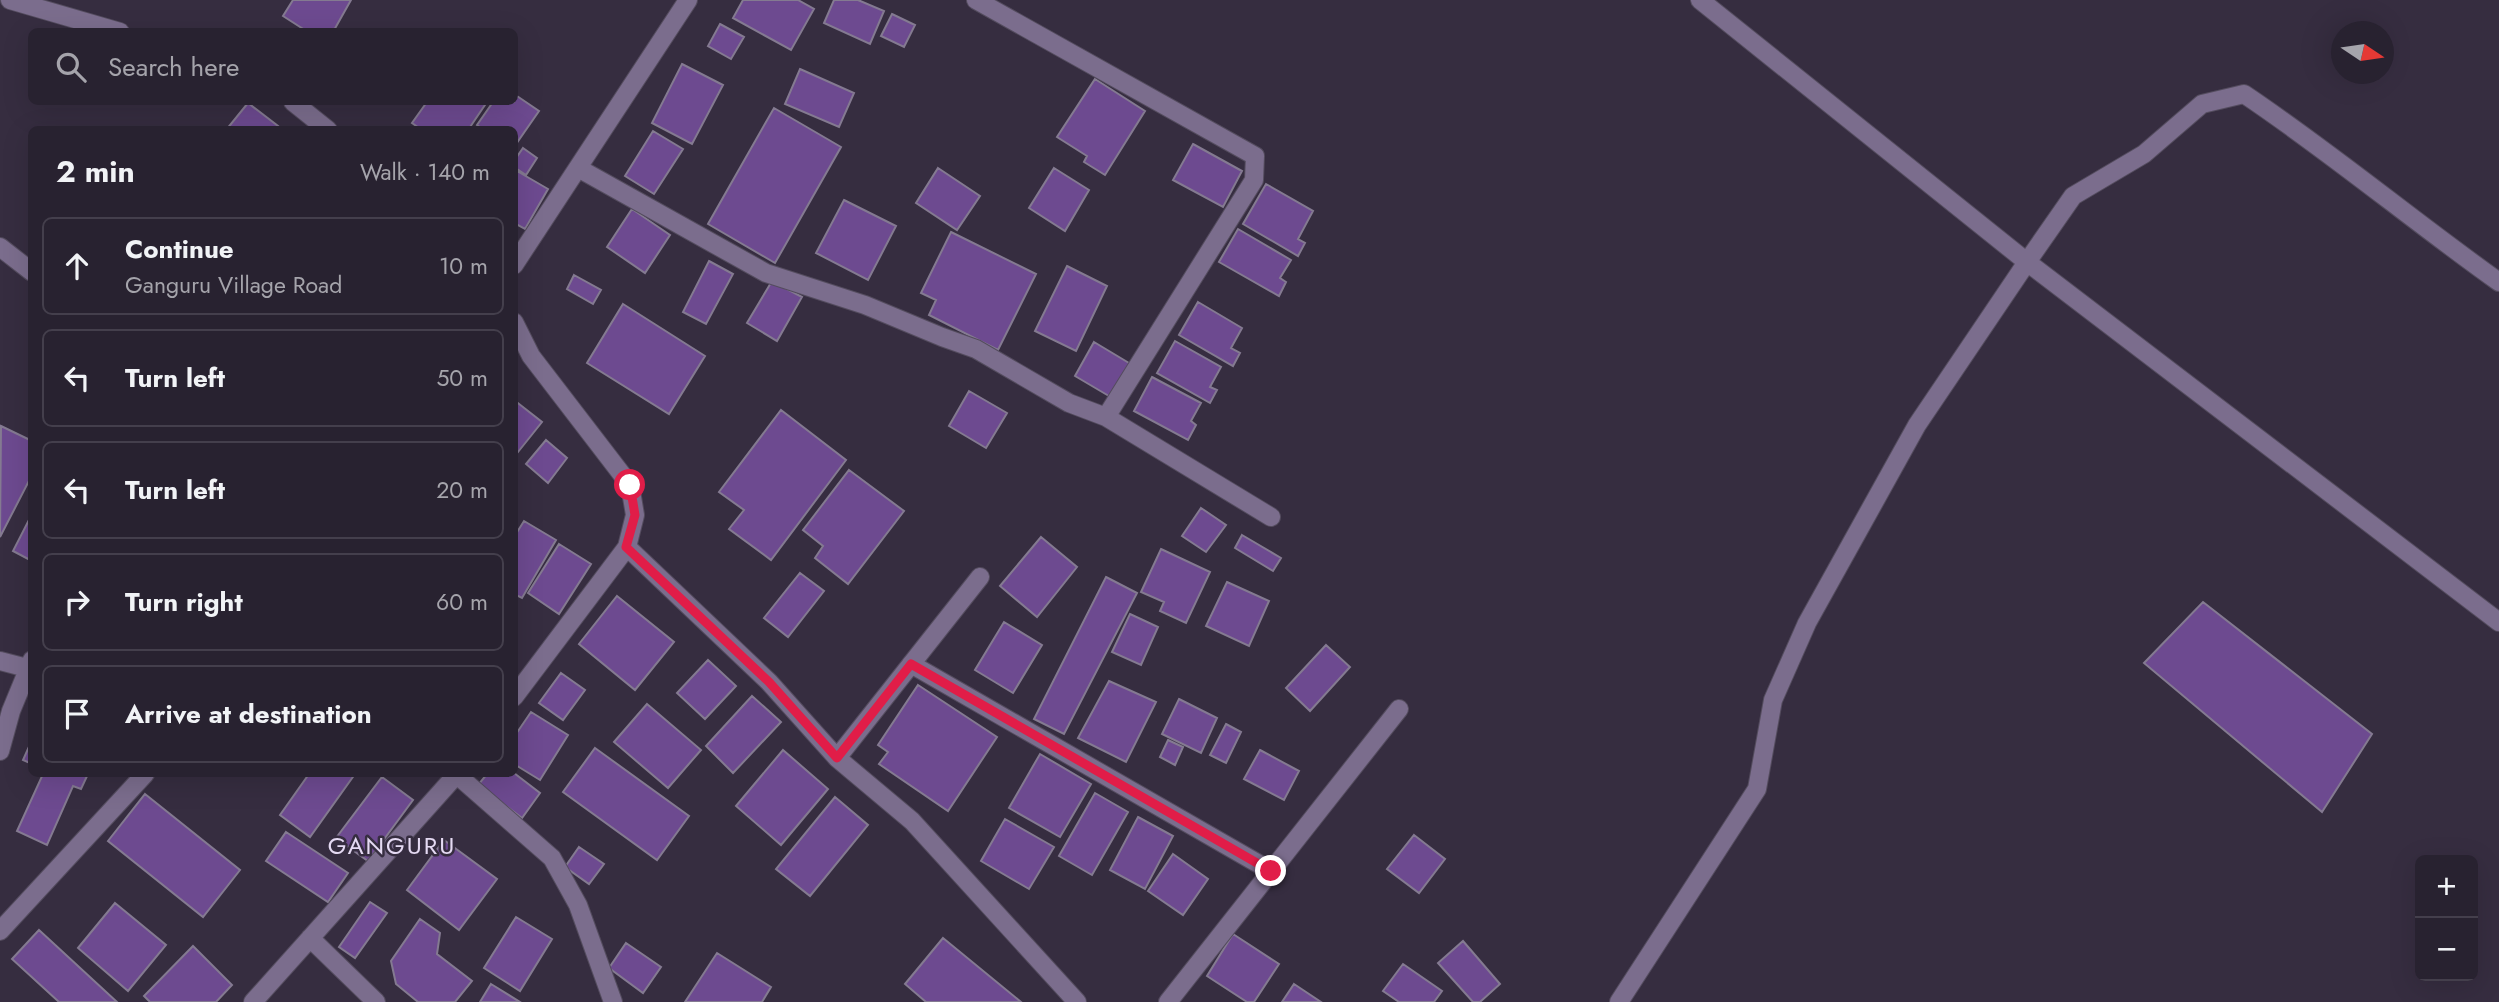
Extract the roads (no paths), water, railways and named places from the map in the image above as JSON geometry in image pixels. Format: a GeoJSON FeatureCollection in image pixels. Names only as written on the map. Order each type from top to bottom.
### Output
{"type":"FeatureCollection","features":[{"type":"Feature","properties":{"kind":"street"},"geometry":{"type":"LineString","coordinates":[[10,0],[106,28]]}},
{"type":"Feature","properties":{"kind":"street"},"geometry":{"type":"LineString","coordinates":[[518,259],[688,0]]}},
{"type":"Feature","properties":{"kind":"street"},"geometry":{"type":"LineString","coordinates":[[976,0],[1255,156],[1254,180],[1106,417]]}},
{"type":"Feature","properties":{"kind":"street"},"geometry":{"type":"LineString","coordinates":[[1700,0],[2027,262],[2499,622]]}},
{"type":"Feature","properties":{"kind":"street"},"geometry":{"type":"LineString","coordinates":[[1619,1002],[1757,789],[1773,700],[1807,623],[1917,425],[2073,196],[2144,154],[2202,104],[2244,94],[2499,282]]}},
{"type":"Feature","properties":{"kind":"street"},"geometry":{"type":"LineString","coordinates":[[297,105],[323,126]]}},
{"type":"Feature","properties":{"kind":"street"},"geometry":{"type":"LineString","coordinates":[[578,168],[766,273],[865,305],[976,349],[1069,403],[1106,417],[1271,517]]}},
{"type":"Feature","properties":{"kind":"street"},"geometry":{"type":"LineString","coordinates":[[0,247],[28,269]]}},
{"type":"Feature","properties":{"kind":"street"},"geometry":{"type":"LineString","coordinates":[[518,332],[531,356],[630,485],[635,515],[626,547],[518,692]]}},
{"type":"Feature","properties":{"kind":"street"},"geometry":{"type":"LineString","coordinates":[[626,547],[769,682],[837,758],[912,821],[1077,1002]]}},
{"type":"Feature","properties":{"kind":"street"},"geometry":{"type":"LineString","coordinates":[[837,758],[980,577]]}},
{"type":"Feature","properties":{"kind":"street"},"geometry":{"type":"LineString","coordinates":[[0,661],[28,664]]}},
{"type":"Feature","properties":{"kind":"street"},"geometry":{"type":"LineString","coordinates":[[911,664],[1271,871]]}},
{"type":"Feature","properties":{"kind":"street"},"geometry":{"type":"LineString","coordinates":[[0,751],[11,710],[28,667]]}},
{"type":"Feature","properties":{"kind":"street"},"geometry":{"type":"LineString","coordinates":[[1168,1002],[1399,709]]}},
{"type":"Feature","properties":{"kind":"street"},"geometry":{"type":"LineString","coordinates":[[0,931],[142,777]]}},
{"type":"Feature","properties":{"kind":"street"},"geometry":{"type":"LineString","coordinates":[[253,1002],[453,777]]}},
{"type":"Feature","properties":{"kind":"street"},"geometry":{"type":"LineString","coordinates":[[459,777],[552,858],[578,905],[613,1002]]}},
{"type":"Feature","properties":{"kind":"street"},"geometry":{"type":"LineString","coordinates":[[310,938],[376,1002]]}},
{"type":"Feature","properties":{"kind":"district","name":"GANGURU"},"geometry":{"type":"Point","coordinates":[392,846]}}]}
